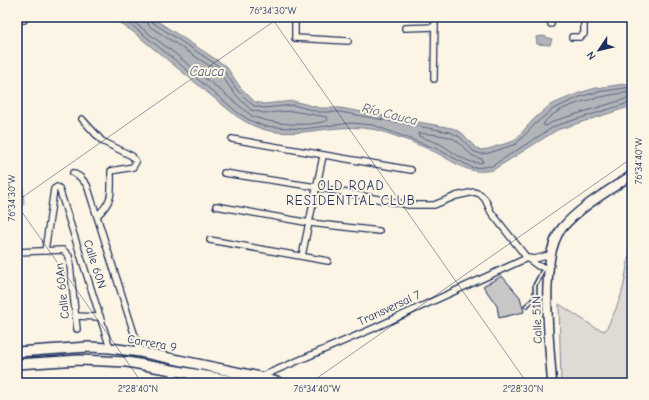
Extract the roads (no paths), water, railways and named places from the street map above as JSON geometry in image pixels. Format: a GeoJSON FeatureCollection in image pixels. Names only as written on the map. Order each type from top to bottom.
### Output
{"type":"FeatureCollection","features":[{"type":"Feature","properties":{"kind":"main road","name":"Calle 51N"},"geometry":{"type":"LineString","coordinates":[[552,383],[546,268],[549,255],[561,230],[573,216],[632,175]]}},
{"type":"Feature","properties":{"kind":"main road","name":"Carrera 9"},"geometry":{"type":"LineString","coordinates":[[17,352],[88,347],[110,348],[140,352],[260,377],[280,383]]}},
{"type":"Feature","properties":{"kind":"main road","name":"Carrera 9"},"geometry":{"type":"LineString","coordinates":[[17,364],[102,361],[127,362],[245,383]]}},
{"type":"Feature","properties":{"kind":"street"},"geometry":{"type":"LineString","coordinates":[[295,17],[295,38],[348,41]]}},
{"type":"Feature","properties":{"kind":"street"},"geometry":{"type":"LineString","coordinates":[[434,79],[435,17]]}},
{"type":"Feature","properties":{"kind":"street"},"geometry":{"type":"LineString","coordinates":[[551,17],[551,24]]}},
{"type":"Feature","properties":{"kind":"street"},"geometry":{"type":"LineString","coordinates":[[572,37],[584,34],[584,17]]}},
{"type":"Feature","properties":{"kind":"street"},"geometry":{"type":"LineString","coordinates":[[17,19],[24,20]]}},
{"type":"Feature","properties":{"kind":"street"},"geometry":{"type":"LineString","coordinates":[[405,28],[435,27]]}},
{"type":"Feature","properties":{"kind":"street"},"geometry":{"type":"LineString","coordinates":[[82,119],[102,141],[132,156],[136,162],[133,167],[111,171],[111,195],[109,203],[97,216]]}},
{"type":"Feature","properties":{"kind":"street"},"geometry":{"type":"LineString","coordinates":[[232,139],[411,170]]}},
{"type":"Feature","properties":{"kind":"street"},"geometry":{"type":"LineString","coordinates":[[302,256],[324,156]]}},
{"type":"Feature","properties":{"kind":"street"},"geometry":{"type":"LineString","coordinates":[[73,173],[80,177],[86,185],[140,352]]}},
{"type":"Feature","properties":{"kind":"street"},"geometry":{"type":"LineString","coordinates":[[224,173],[316,187],[409,206],[434,206],[456,196],[474,192],[480,194],[527,258],[532,262],[546,268]]}},
{"type":"Feature","properties":{"kind":"street","name":"Calle 60An"},"geometry":{"type":"LineString","coordinates":[[57,187],[54,189],[45,251],[63,250],[69,256],[76,329]]}},
{"type":"Feature","properties":{"kind":"street","name":"Calle 60N"},"geometry":{"type":"LineString","coordinates":[[57,187],[59,188],[110,348]]}},
{"type":"Feature","properties":{"kind":"street"},"geometry":{"type":"LineString","coordinates":[[216,206],[310,223],[379,230]]}},
{"type":"Feature","properties":{"kind":"street"},"geometry":{"type":"LineString","coordinates":[[210,240],[328,261]]}},
{"type":"Feature","properties":{"kind":"street"},"geometry":{"type":"LineString","coordinates":[[17,252],[45,251]]}},
{"type":"Feature","properties":{"kind":"street","name":"Transversal 7"},"geometry":{"type":"LineString","coordinates":[[260,377],[372,329],[527,258],[535,259],[549,255]]}},
{"type":"Feature","properties":{"kind":"street"},"geometry":{"type":"LineString","coordinates":[[75,316],[100,317]]}},
{"type":"Feature","properties":{"kind":"street"},"geometry":{"type":"LineString","coordinates":[[171,383],[175,370]]}},
{"type":"Feature","properties":{"kind":"street"},"geometry":{"type":"LineString","coordinates":[[188,383],[192,374]]}},
{"type":"Feature","properties":{"kind":"lane"},"geometry":{"type":"LineString","coordinates":[[526,306],[535,298],[535,285],[546,268]]}},
{"type":"Feature","properties":{"kind":"water","name":"Cauca"},"geometry":{"type":"Polygon","coordinates":[[[110,17],[151,17],[226,66],[240,87],[255,102],[264,104],[293,101],[320,108],[340,108],[452,128],[462,133],[475,147],[481,150],[514,141],[533,120],[550,105],[579,93],[596,88],[632,83],[632,106],[557,130],[493,170],[470,170],[414,143],[371,129],[335,128],[286,133],[269,131],[253,125],[235,115],[132,31],[110,17]]]}},
{"type":"Feature","properties":{"kind":"water"},"geometry":{"type":"Polygon","coordinates":[[[543,36],[552,39],[550,45],[537,44],[536,37],[543,36]]]}},
{"type":"Feature","properties":{"kind":"district","name":"OLD ROAD RESIDENTIAL CLUB"},"geometry":{"type":"Point","coordinates":[351,192]}},
{"type":"Feature","properties":{"kind":"water label","name":"Río Cauca"},"geometry":{"type":"Point","coordinates":[390,114]}}]}
